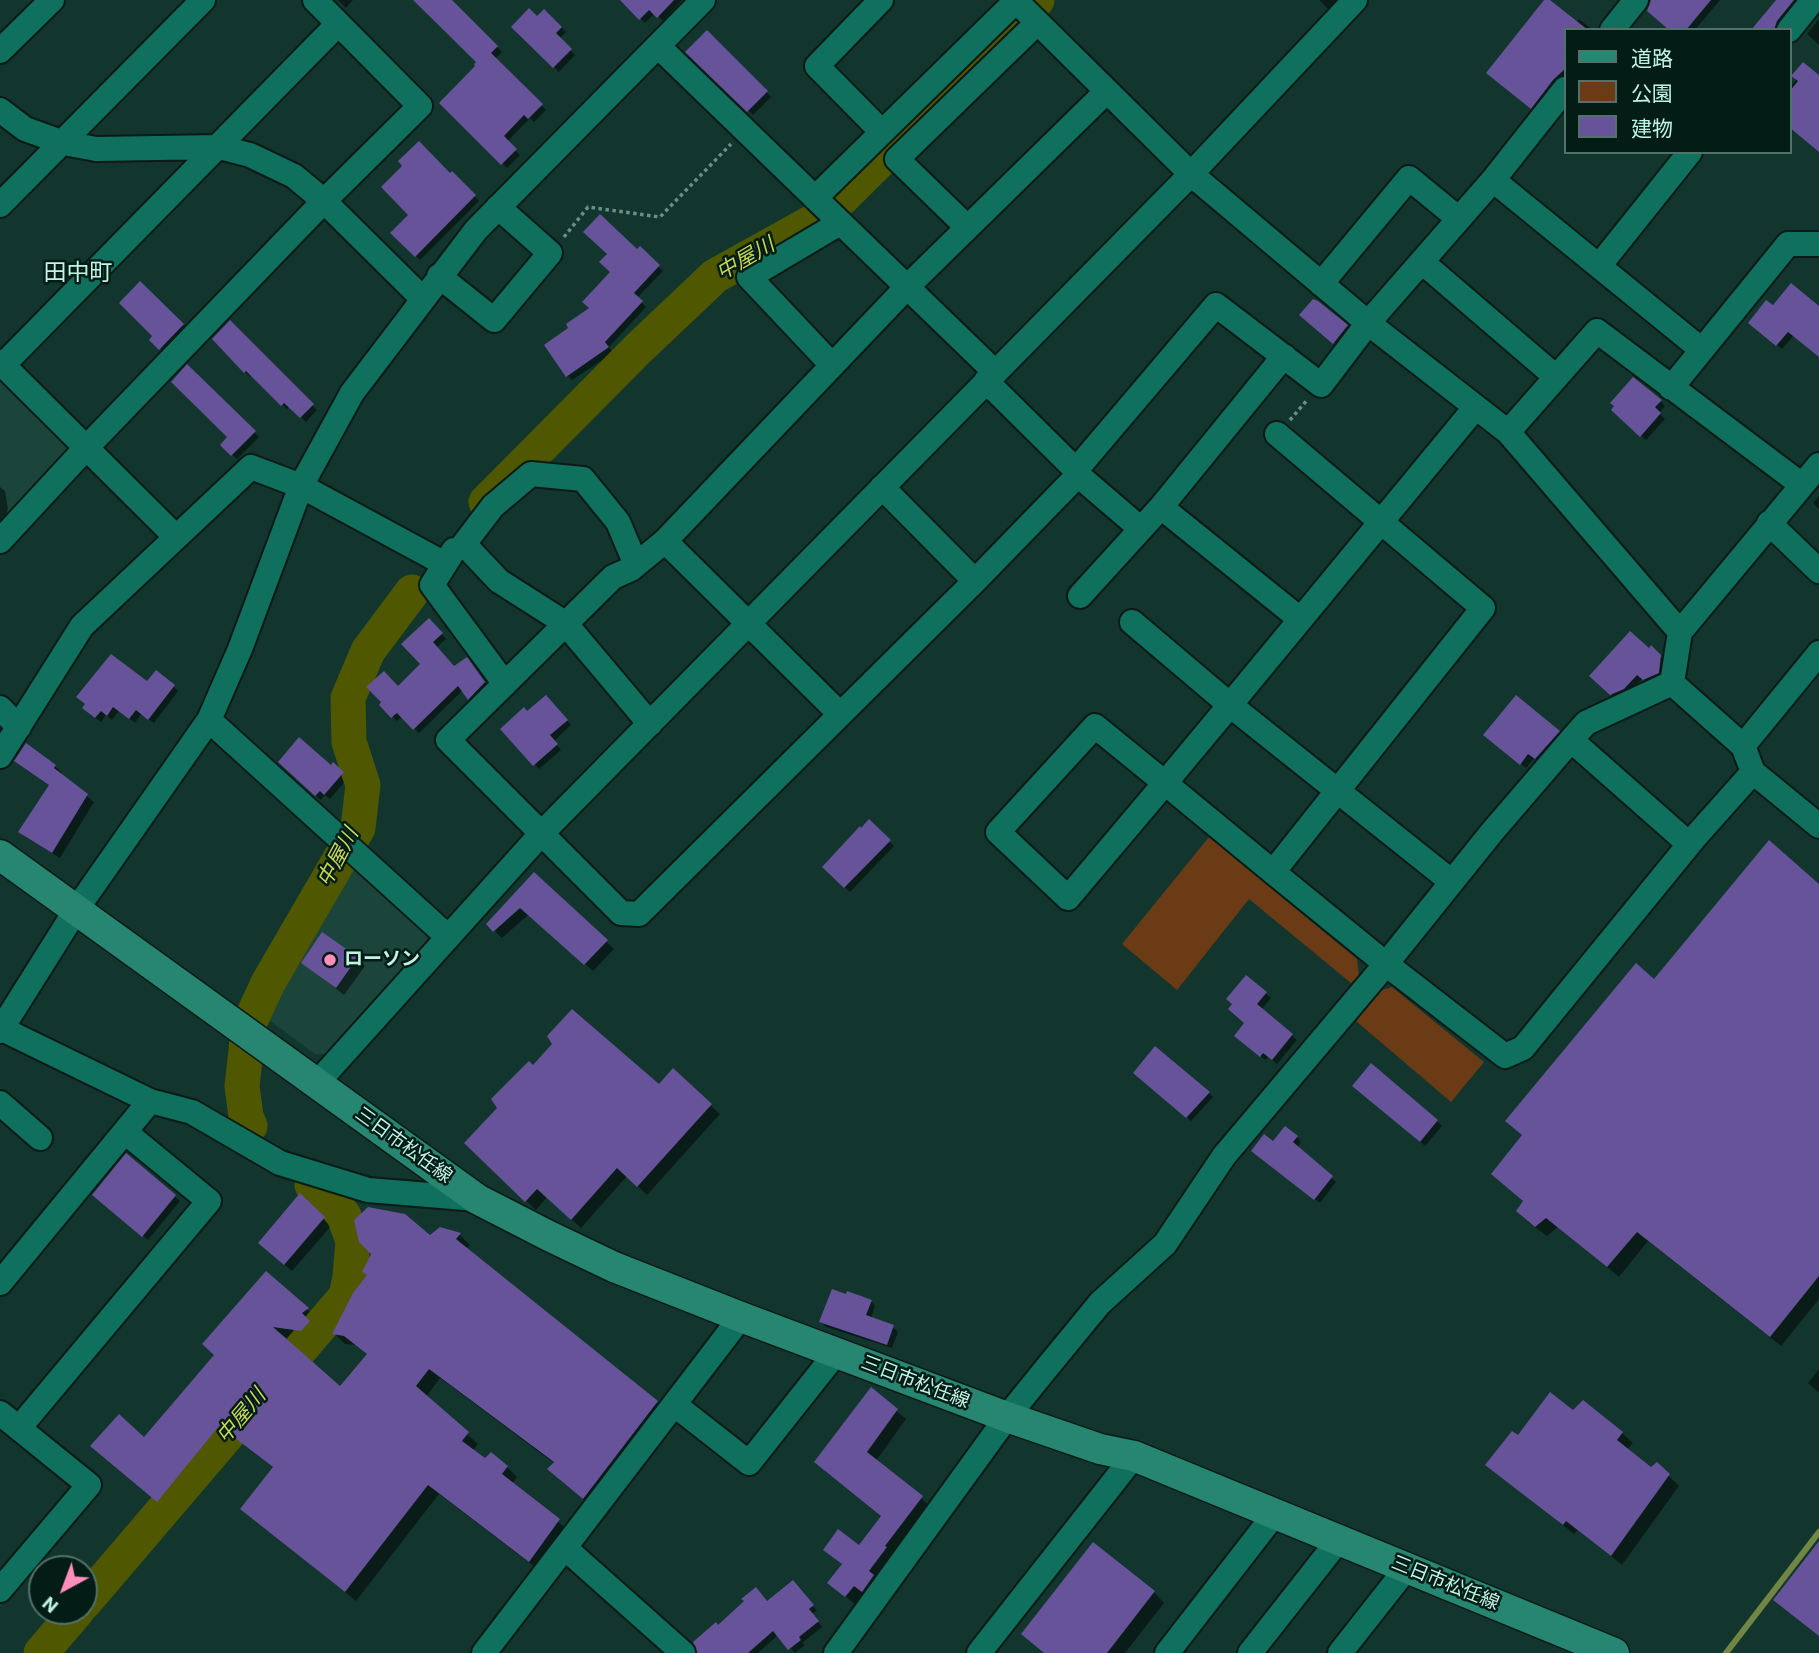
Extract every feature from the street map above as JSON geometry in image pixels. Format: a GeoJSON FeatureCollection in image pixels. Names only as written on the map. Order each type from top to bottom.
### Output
{"type":"FeatureCollection","features":[{"type":"Feature","properties":{"kind":"main road","name":"三日市松任線"},"geometry":{"type":"LineString","coordinates":[[0,855],[477,1199],[614,1267],[1007,1417],[1100,1449],[1134,1456],[1614,1653]]}},
{"type":"Feature","properties":{"kind":"street"},"geometry":{"type":"LineString","coordinates":[[0,51],[52,0]]}},
{"type":"Feature","properties":{"kind":"street"},"geometry":{"type":"LineString","coordinates":[[0,541],[324,201],[420,106],[314,0]]}},
{"type":"Feature","properties":{"kind":"street"},"geometry":{"type":"LineString","coordinates":[[477,1199],[368,1191],[280,1163],[192,1112],[150,1101],[1,1029],[76,910],[209,720],[240,649],[301,486],[352,393],[476,230],[703,0]]}},
{"type":"Feature","properties":{"kind":"street"},"geometry":{"type":"LineString","coordinates":[[881,0],[817,66],[882,132]]}},
{"type":"Feature","properties":{"kind":"street"},"geometry":{"type":"LineString","coordinates":[[317,1083],[541,834],[1191,174],[1355,0]]}},
{"type":"Feature","properties":{"kind":"street"},"geometry":{"type":"LineString","coordinates":[[1614,28],[1636,0]]}},
{"type":"Feature","properties":{"kind":"street"},"geometry":{"type":"LineString","coordinates":[[1791,28],[1813,0]]}},
{"type":"Feature","properties":{"kind":"street"},"geometry":{"type":"LineString","coordinates":[[0,205],[64,143],[189,5]]}},
{"type":"Feature","properties":{"kind":"street"},"geometry":{"type":"LineString","coordinates":[[832,365],[749,277],[827,210],[882,132],[1024,10]]}},
{"type":"Feature","properties":{"kind":"street"},"geometry":{"type":"LineString","coordinates":[[1024,10],[1191,174],[1368,323],[1508,432],[1680,632]]}},
{"type":"Feature","properties":{"kind":"street"},"geometry":{"type":"LineString","coordinates":[[967,227],[897,159],[1024,10]]}},
{"type":"Feature","properties":{"kind":"street"},"geometry":{"type":"LineString","coordinates":[[175,536],[2,364],[338,24]]}},
{"type":"Feature","properties":{"kind":"street"},"geometry":{"type":"LineString","coordinates":[[658,46],[906,287],[1077,472],[1141,528]]}},
{"type":"Feature","properties":{"kind":"street"},"geometry":{"type":"LineString","coordinates":[[1108,91],[906,287],[665,541],[631,569],[613,578],[448,740],[621,913],[639,914],[975,581],[1077,472],[1216,304],[1321,384],[1368,323],[1493,180],[1563,92]]}},
{"type":"Feature","properties":{"kind":"street"},"geometry":{"type":"LineString","coordinates":[[0,110],[26,130],[64,143],[96,149],[219,147],[250,155],[295,176],[422,298]]}},
{"type":"Feature","properties":{"kind":"street"},"geometry":{"type":"LineString","coordinates":[[1599,266],[1688,154]]}},
{"type":"Feature","properties":{"kind":"street"},"geometry":{"type":"LineString","coordinates":[[1321,284],[1409,178],[1460,219]]}},
{"type":"Feature","properties":{"kind":"street"},"geometry":{"type":"LineString","coordinates":[[1493,180],[1702,350]]}},
{"type":"Feature","properties":{"kind":"street"},"geometry":{"type":"LineString","coordinates":[[439,276],[494,320],[550,253],[498,207]]}},
{"type":"Feature","properties":{"kind":"street"},"geometry":{"type":"LineString","coordinates":[[1671,388],[1788,244],[1819,244]]}},
{"type":"Feature","properties":{"kind":"street"},"geometry":{"type":"LineString","coordinates":[[1422,262],[1556,377]]}},
{"type":"Feature","properties":{"kind":"street"},"geometry":{"type":"LineString","coordinates":[[1508,432],[1597,331],[1802,485]]}},
{"type":"Feature","properties":{"kind":"street"},"geometry":{"type":"LineString","coordinates":[[1080,596],[1161,507],[1284,356]]}},
{"type":"Feature","properties":{"kind":"street"},"geometry":{"type":"LineString","coordinates":[[1475,408],[1230,705],[1165,783],[1068,898],[998,832],[1095,726],[1165,783],[1273,872],[1386,964],[1505,1056],[1523,1048],[1689,844],[1753,772]]}},
{"type":"Feature","properties":{"kind":"street"},"geometry":{"type":"LineString","coordinates":[[1273,872],[1483,608],[1277,434]]}},
{"type":"Feature","properties":{"kind":"street"},"geometry":{"type":"LineString","coordinates":[[1672,683],[1680,632],[1819,465]]}},
{"type":"Feature","properties":{"kind":"street"},"geometry":{"type":"LineString","coordinates":[[0,756],[82,626],[251,467],[301,486],[445,564]]}},
{"type":"Feature","properties":{"kind":"street"},"geometry":{"type":"LineString","coordinates":[[505,684],[432,585],[453,550],[464,544],[494,506],[531,474],[583,479],[618,522],[634,560],[631,569]]}},
{"type":"Feature","properties":{"kind":"street"},"geometry":{"type":"LineString","coordinates":[[882,488],[975,581]]}},
{"type":"Feature","properties":{"kind":"street"},"geometry":{"type":"LineString","coordinates":[[1161,507],[1300,619]]}},
{"type":"Feature","properties":{"kind":"street"},"geometry":{"type":"LineString","coordinates":[[1769,523],[1819,571]]}},
{"type":"Feature","properties":{"kind":"street"},"geometry":{"type":"LineString","coordinates":[[665,541],[840,714]]}},
{"type":"Feature","properties":{"kind":"street"},"geometry":{"type":"LineString","coordinates":[[464,544],[499,581],[565,623],[650,724]]}},
{"type":"Feature","properties":{"kind":"street"},"geometry":{"type":"LineString","coordinates":[[1132,622],[1230,705],[1452,882]]}},
{"type":"Feature","properties":{"kind":"street"},"geometry":{"type":"LineString","coordinates":[[1743,746],[1818,655]]}},
{"type":"Feature","properties":{"kind":"street"},"geometry":{"type":"LineString","coordinates":[[836,1653],[1007,1417],[1100,1303],[1165,1244],[1224,1156],[1571,740],[1586,723],[1672,683]]}},
{"type":"Feature","properties":{"kind":"street"},"geometry":{"type":"LineString","coordinates":[[1672,683],[1743,746],[1753,772],[1819,826]]}},
{"type":"Feature","properties":{"kind":"street"},"geometry":{"type":"LineString","coordinates":[[0,708],[19,727]]}},
{"type":"Feature","properties":{"kind":"street"},"geometry":{"type":"LineString","coordinates":[[209,720],[447,936]]}},
{"type":"Feature","properties":{"kind":"street"},"geometry":{"type":"LineString","coordinates":[[1571,740],[1689,844]]}},
{"type":"Feature","properties":{"kind":"street"},"geometry":{"type":"LineString","coordinates":[[0,1283],[150,1101]]}},
{"type":"Feature","properties":{"kind":"street"},"geometry":{"type":"LineString","coordinates":[[0,1103],[40,1138]]}},
{"type":"Feature","properties":{"kind":"street"},"geometry":{"type":"LineString","coordinates":[[0,1590],[89,1485],[10,1421],[209,1201],[125,1132]]}},
{"type":"Feature","properties":{"kind":"street"},"geometry":{"type":"LineString","coordinates":[[484,1653],[741,1317]]}},
{"type":"Feature","properties":{"kind":"street"},"geometry":{"type":"LineString","coordinates":[[674,1405],[749,1463],[836,1353]]}},
{"type":"Feature","properties":{"kind":"street"},"geometry":{"type":"LineString","coordinates":[[979,1653],[1134,1456]]}},
{"type":"Feature","properties":{"kind":"street"},"geometry":{"type":"LineString","coordinates":[[1167,1653],[1274,1515]]}},
{"type":"Feature","properties":{"kind":"street"},"geometry":{"type":"LineString","coordinates":[[1250,1653],[1338,1541]]}},
{"type":"Feature","properties":{"kind":"street"},"geometry":{"type":"LineString","coordinates":[[565,1548],[683,1653]]}},
{"type":"Feature","properties":{"kind":"street"},"geometry":{"type":"LineString","coordinates":[[1339,1653],[1406,1569]]}},
{"type":"Feature","properties":{"kind":"path"},"geometry":{"type":"LineString","coordinates":[[550,253],[588,207],[660,217],[745,130]]}},
{"type":"Feature","properties":{"kind":"path"},"geometry":{"type":"LineString","coordinates":[[1277,434],[1321,384]]}},
{"type":"Feature","properties":{"kind":"shaded area"},"geometry":{"type":"Polygon","coordinates":[[[0,379],[68,444],[69,457],[0,528],[0,379]]]}},
{"type":"Feature","properties":{"kind":"shaded area"},"geometry":{"type":"Polygon","coordinates":[[[353,864],[427,929],[428,941],[328,1054],[315,1054],[262,1015],[353,864]]]}},
{"type":"Feature","properties":{"kind":"green space"},"geometry":{"type":"Polygon","coordinates":[[[1209,837],[1357,959],[1359,977],[1351,983],[1249,899],[1177,990],[1122,944],[1209,837]]]}},
{"type":"Feature","properties":{"kind":"green space"},"geometry":{"type":"Polygon","coordinates":[[[1392,987],[1484,1062],[1451,1102],[1356,1021],[1382,990],[1392,987]]]}},
{"type":"Feature","properties":{"kind":"building"},"geometry":{"type":"Polygon","coordinates":[[[413,0],[452,0],[498,46],[491,53],[543,104],[528,119],[524,115],[504,136],[517,149],[501,165],[439,103],[476,62],[413,0]]]}},
{"type":"Feature","properties":{"kind":"building"},"geometry":{"type":"Polygon","coordinates":[[[620,0],[674,0],[657,18],[649,10],[639,20],[620,0]]]}},
{"type":"Feature","properties":{"kind":"building"},"geometry":{"type":"Polygon","coordinates":[[[1544,0],[1550,0],[1585,28],[1563,28],[1563,71],[1531,109],[1486,73],[1544,0]]]}},
{"type":"Feature","properties":{"kind":"building"},"geometry":{"type":"Polygon","coordinates":[[[1651,0],[1711,0],[1688,28],[1667,28],[1647,11],[1651,0]]]}},
{"type":"Feature","properties":{"kind":"building"},"geometry":{"type":"Polygon","coordinates":[[[1776,0],[1794,0],[1775,28],[1753,28],[1776,0]]]}},
{"type":"Feature","properties":{"kind":"building"},"geometry":{"type":"Polygon","coordinates":[[[529,8],[537,16],[544,9],[562,27],[556,33],[572,49],[553,68],[511,27],[529,8]]]}},
{"type":"Feature","properties":{"kind":"building"},"geometry":{"type":"Polygon","coordinates":[[[707,30],[768,91],[747,112],[685,52],[707,30]]]}},
{"type":"Feature","properties":{"kind":"building"},"geometry":{"type":"Polygon","coordinates":[[[1803,62],[1819,75],[1819,152],[1791,129],[1791,90],[1798,81],[1791,76],[1803,62]]]}},
{"type":"Feature","properties":{"kind":"building"},"geometry":{"type":"Polygon","coordinates":[[[419,141],[476,195],[415,257],[390,233],[408,215],[381,187],[402,166],[398,161],[419,141]]]}},
{"type":"Feature","properties":{"kind":"building"},"geometry":{"type":"Polygon","coordinates":[[[600,214],[637,249],[640,246],[660,265],[634,293],[643,301],[605,342],[609,347],[566,377],[544,345],[568,328],[566,324],[589,308],[582,302],[610,272],[599,262],[607,254],[583,232],[600,214]]]}},
{"type":"Feature","properties":{"kind":"building"},"geometry":{"type":"Polygon","coordinates":[[[140,281],[184,324],[159,350],[149,340],[152,336],[119,303],[140,281]]]}},
{"type":"Feature","properties":{"kind":"building"},"geometry":{"type":"Polygon","coordinates":[[[1791,283],[1819,306],[1819,357],[1788,332],[1776,346],[1748,323],[1766,300],[1773,305],[1791,283]]]}},
{"type":"Feature","properties":{"kind":"building"},"geometry":{"type":"Polygon","coordinates":[[[1313,299],[1348,325],[1333,344],[1299,315],[1313,299]]]}},
{"type":"Feature","properties":{"kind":"building"},"geometry":{"type":"Polygon","coordinates":[[[230,320],[314,404],[300,418],[284,403],[281,406],[246,371],[244,373],[212,339],[230,320]]]}},
{"type":"Feature","properties":{"kind":"building"},"geometry":{"type":"Polygon","coordinates":[[[187,364],[256,431],[231,456],[220,445],[227,437],[171,382],[187,364]]]}},
{"type":"Feature","properties":{"kind":"building"},"geometry":{"type":"Polygon","coordinates":[[[1633,377],[1662,400],[1655,407],[1661,413],[1640,437],[1611,410],[1614,406],[1610,403],[1633,377]]]}},
{"type":"Feature","properties":{"kind":"building"},"geometry":{"type":"Polygon","coordinates":[[[429,618],[443,633],[433,642],[454,666],[467,657],[485,682],[468,700],[458,686],[413,730],[397,713],[391,718],[379,705],[381,702],[366,687],[384,671],[398,686],[420,664],[401,644],[429,618]]]}},
{"type":"Feature","properties":{"kind":"building"},"geometry":{"type":"Polygon","coordinates":[[[1630,631],[1661,655],[1659,673],[1643,680],[1637,675],[1624,689],[1610,695],[1589,676],[1630,631]]]}},
{"type":"Feature","properties":{"kind":"building"},"geometry":{"type":"Polygon","coordinates":[[[111,654],[147,681],[156,670],[175,685],[148,720],[136,710],[129,719],[113,707],[107,716],[101,711],[95,718],[82,708],[85,704],[76,697],[111,654]]]}},
{"type":"Feature","properties":{"kind":"building"},"geometry":{"type":"Polygon","coordinates":[[[546,695],[568,720],[550,735],[558,744],[533,766],[500,729],[524,707],[527,711],[546,695]]]}},
{"type":"Feature","properties":{"kind":"building"},"geometry":{"type":"Polygon","coordinates":[[[1516,695],[1560,731],[1535,759],[1528,754],[1520,765],[1483,735],[1516,695]]]}},
{"type":"Feature","properties":{"kind":"building"},"geometry":{"type":"Polygon","coordinates":[[[299,737],[331,765],[333,762],[344,772],[324,795],[320,791],[315,796],[278,762],[299,737]]]}},
{"type":"Feature","properties":{"kind":"building"},"geometry":{"type":"Polygon","coordinates":[[[26,743],[88,794],[52,853],[18,832],[49,785],[14,761],[26,743]]]}},
{"type":"Feature","properties":{"kind":"building"},"geometry":{"type":"Polygon","coordinates":[[[869,819],[891,840],[844,888],[822,867],[869,819]]]}},
{"type":"Feature","properties":{"kind":"building"},"geometry":{"type":"Polygon","coordinates":[[[1769,840],[1819,884],[1819,1276],[1770,1337],[1637,1232],[1607,1267],[1546,1218],[1535,1227],[1516,1211],[1523,1201],[1491,1174],[1522,1135],[1505,1121],[1636,963],[1654,979],[1769,840]]]}},
{"type":"Feature","properties":{"kind":"building"},"geometry":{"type":"Polygon","coordinates":[[[534,872],[608,940],[584,965],[520,908],[493,932],[486,924],[534,872]]]}},
{"type":"Feature","properties":{"kind":"building","name":"ローソン"},"geometry":{"type":"Polygon","coordinates":[[[322,932],[358,957],[336,988],[301,963],[322,932]]]}},
{"type":"Feature","properties":{"kind":"building"},"geometry":{"type":"Polygon","coordinates":[[[1246,975],[1267,992],[1257,1004],[1293,1034],[1272,1060],[1263,1053],[1260,1057],[1234,1036],[1244,1023],[1228,1009],[1232,1004],[1226,999],[1246,975]]]}},
{"type":"Feature","properties":{"kind":"building"},"geometry":{"type":"Polygon","coordinates":[[[572,1009],[659,1084],[673,1068],[712,1104],[637,1187],[617,1168],[571,1220],[537,1189],[525,1202],[464,1143],[497,1108],[491,1099],[529,1061],[533,1065],[552,1044],[547,1036],[572,1009]]]}},
{"type":"Feature","properties":{"kind":"building"},"geometry":{"type":"Polygon","coordinates":[[[1155,1046],[1210,1092],[1186,1118],[1133,1073],[1155,1046]]]}},
{"type":"Feature","properties":{"kind":"building"},"geometry":{"type":"Polygon","coordinates":[[[1371,1063],[1438,1120],[1420,1142],[1352,1086],[1371,1063]]]}},
{"type":"Feature","properties":{"kind":"building"},"geometry":{"type":"Polygon","coordinates":[[[1285,1126],[1298,1136],[1293,1142],[1333,1176],[1314,1200],[1251,1151],[1264,1134],[1273,1141],[1285,1126]]]}},
{"type":"Feature","properties":{"kind":"building"},"geometry":{"type":"Polygon","coordinates":[[[126,1153],[176,1195],[142,1237],[92,1195],[126,1153]]]}},
{"type":"Feature","properties":{"kind":"building"},"geometry":{"type":"Polygon","coordinates":[[[300,1193],[325,1217],[284,1265],[258,1243],[300,1193]]]}},
{"type":"Feature","properties":{"kind":"building"},"geometry":{"type":"Polygon","coordinates":[[[368,1207],[405,1214],[430,1235],[440,1227],[461,1233],[456,1239],[658,1401],[583,1499],[547,1469],[554,1462],[429,1369],[416,1386],[469,1432],[462,1441],[485,1458],[491,1452],[508,1466],[502,1474],[560,1519],[529,1562],[428,1485],[345,1592],[240,1509],[273,1467],[219,1426],[157,1502],[90,1446],[119,1414],[144,1437],[214,1355],[202,1344],[266,1271],[309,1308],[302,1313],[310,1321],[301,1331],[273,1327],[340,1386],[367,1354],[344,1336],[332,1334],[353,1293],[367,1275],[362,1272],[371,1254],[359,1242],[354,1220],[368,1207]]]}},
{"type":"Feature","properties":{"kind":"building"},"geometry":{"type":"Polygon","coordinates":[[[832,1289],[872,1300],[866,1315],[894,1325],[887,1345],[819,1322],[832,1289]]]}},
{"type":"Feature","properties":{"kind":"building"},"geometry":{"type":"Polygon","coordinates":[[[871,1387],[898,1409],[867,1452],[923,1496],[869,1571],[874,1575],[862,1592],[854,1586],[845,1597],[827,1583],[842,1564],[823,1550],[838,1529],[859,1545],[881,1516],[814,1462],[871,1387]]]}},
{"type":"Feature","properties":{"kind":"building"},"geometry":{"type":"Polygon","coordinates":[[[1550,1392],[1573,1410],[1583,1400],[1623,1432],[1617,1440],[1651,1467],[1657,1462],[1670,1474],[1611,1556],[1566,1521],[1563,1525],[1485,1465],[1512,1431],[1518,1435],[1550,1392]]]}},
{"type":"Feature","properties":{"kind":"building"},"geometry":{"type":"Polygon","coordinates":[[[1819,1541],[1819,1636],[1773,1600],[1819,1541]]]}},
{"type":"Feature","properties":{"kind":"building"},"geometry":{"type":"Polygon","coordinates":[[[1093,1542],[1155,1591],[1107,1653],[1044,1653],[1021,1634],[1093,1542]]]}},
{"type":"Feature","properties":{"kind":"building"},"geometry":{"type":"Polygon","coordinates":[[[793,1580],[814,1605],[809,1609],[819,1621],[788,1650],[773,1631],[748,1653],[697,1653],[693,1642],[716,1622],[718,1625],[744,1601],[741,1599],[756,1587],[767,1601],[793,1580]]]}},
{"type":"Feature","properties":{"kind":"waterway","name":"中屋川"},"geometry":{"type":"LineString","coordinates":[[486,502],[639,348],[715,276],[814,221],[842,198],[994,47],[1037,0]]}},
{"type":"Feature","properties":{"kind":"waterway","name":"中屋川"},"geometry":{"type":"LineString","coordinates":[[250,1126],[242,1086],[249,1024],[268,983],[358,828],[363,785],[349,742],[348,698],[368,651],[412,592]]}},
{"type":"Feature","properties":{"kind":"waterway","name":"中屋川"},"geometry":{"type":"LineString","coordinates":[[98,1587],[346,1296],[353,1241],[344,1216],[332,1201],[312,1185]]}},
{"type":"Feature","properties":{"kind":"waterway"},"geometry":{"type":"LineString","coordinates":[[1726,1653],[1819,1532]]}},
{"type":"Feature","properties":{"kind":"waterway","name":"中屋川"},"geometry":{"type":"LineString","coordinates":[[41,1653],[65,1625]]}},
{"type":"Feature","properties":{"kind":"place","name":"ローソン"},"geometry":{"type":"Point","coordinates":[330,960]}},
{"type":"Feature","properties":{"kind":"district","name":"田中町"},"geometry":{"type":"Point","coordinates":[78,274]}}]}
